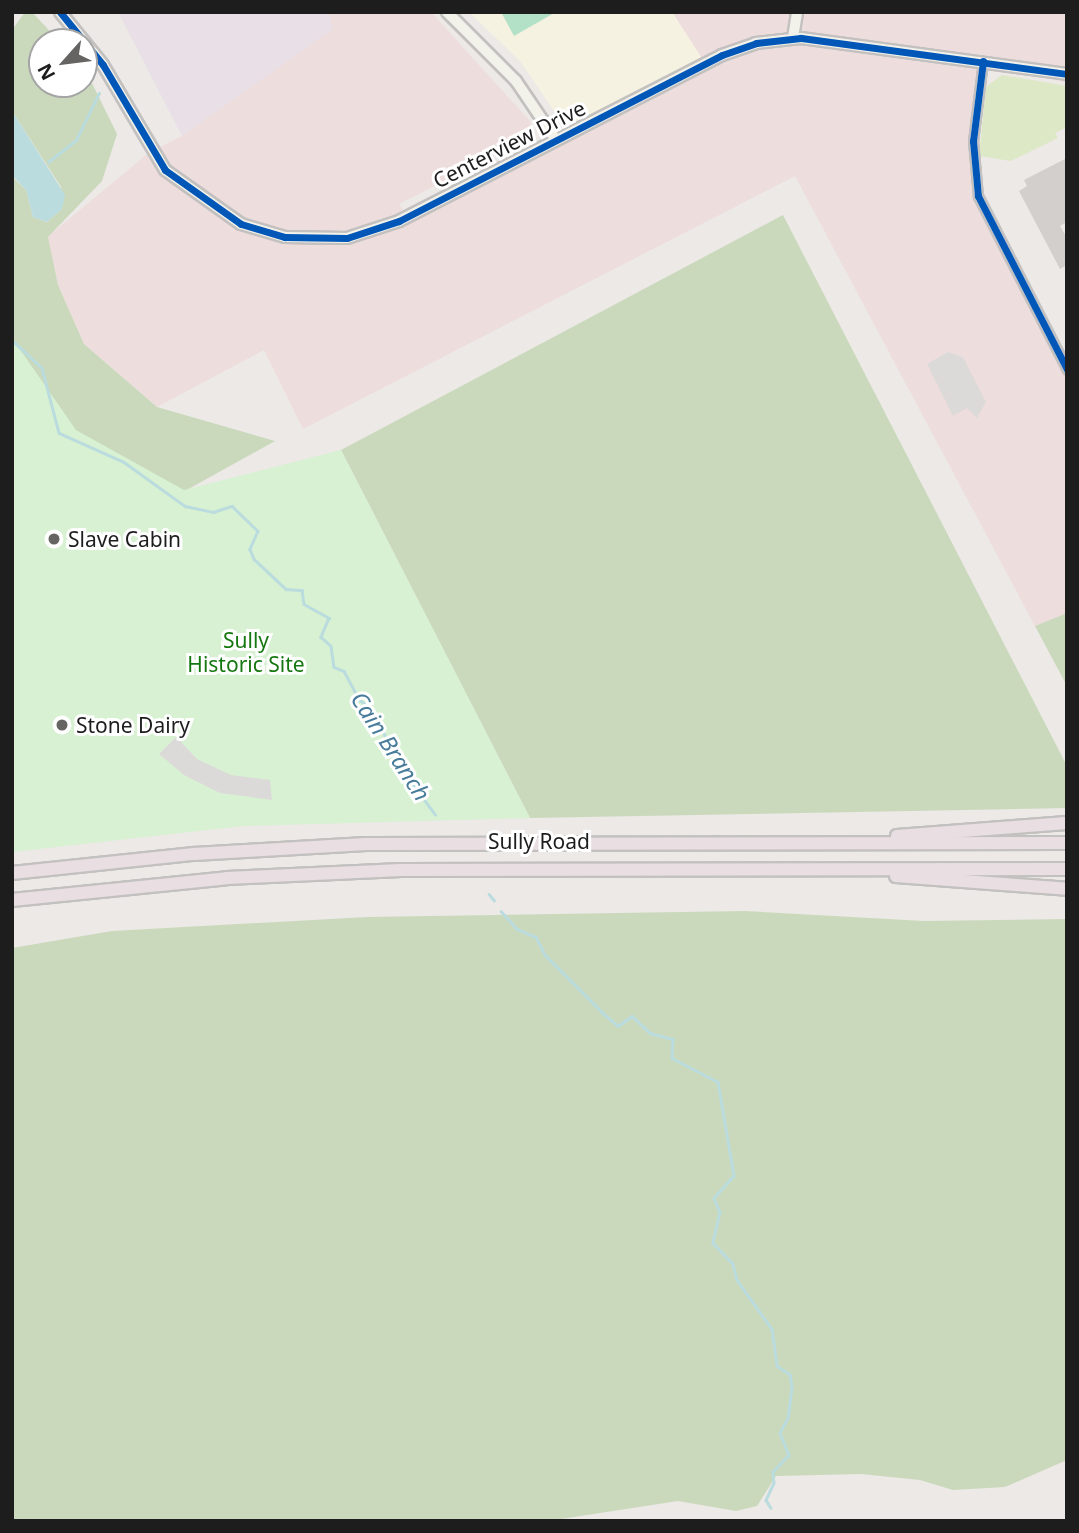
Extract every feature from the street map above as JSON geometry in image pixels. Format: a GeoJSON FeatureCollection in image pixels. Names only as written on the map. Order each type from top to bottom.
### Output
{"type":"FeatureCollection","features":[{"type":"Feature","properties":{"kind":"highway"},"geometry":{"type":"LineString","coordinates":[[841,842],[980,826],[1067,823]]}},
{"type":"Feature","properties":{"kind":"highway","name":"Sully Road"},"geometry":{"type":"LineString","coordinates":[[12,873],[173,855],[366,844],[1067,843]]}},
{"type":"Feature","properties":{"kind":"highway"},"geometry":{"type":"LineString","coordinates":[[823,869],[1067,889]]}},
{"type":"Feature","properties":{"kind":"highway","name":"Sully Road"},"geometry":{"type":"LineString","coordinates":[[12,900],[358,871],[1067,869]]}},
{"type":"Feature","properties":{"kind":"street","name":"Centerview Drive"},"geometry":{"type":"LineString","coordinates":[[60,12],[103,65],[150,152],[180,185],[241,224],[285,237],[347,238],[386,226],[722,55],[793,37],[1067,74]]}},
{"type":"Feature","properties":{"kind":"street"},"geometry":{"type":"LineString","coordinates":[[447,12],[516,81],[556,140]]}},
{"type":"Feature","properties":{"kind":"street"},"geometry":{"type":"LineString","coordinates":[[793,37],[797,12]]}},
{"type":"Feature","properties":{"kind":"street"},"geometry":{"type":"LineString","coordinates":[[983,61],[973,141],[978,196],[1067,369]]}},
{"type":"Feature","properties":{"kind":"shaded area"},"geometry":{"type":"Polygon","coordinates":[[[118,12],[329,12],[333,29],[182,136],[118,12]]]}},
{"type":"Feature","properties":{"kind":"shaded area"},"geometry":{"type":"Polygon","coordinates":[[[329,12],[431,12],[530,121],[532,136],[399,204],[407,216],[705,63],[672,12],[1067,12],[1067,83],[983,62],[975,116],[978,196],[1009,263],[1067,356],[1067,613],[1035,626],[795,176],[303,429],[264,350],[157,407],[84,344],[58,285],[47,237],[150,152],[182,136],[332,29],[329,12]]]}},
{"type":"Feature","properties":{"kind":"shaded area"},"geometry":{"type":"Polygon","coordinates":[[[469,12],[672,12],[705,63],[569,133],[520,61],[469,12]]]}},
{"type":"Feature","properties":{"kind":"shaded area"},"geometry":{"type":"Polygon","coordinates":[[[948,352],[963,357],[986,402],[977,418],[967,408],[953,416],[927,364],[948,352]]]}},
{"type":"Feature","properties":{"kind":"shaded area"},"geometry":{"type":"Polygon","coordinates":[[[176,737],[197,759],[231,775],[270,780],[272,800],[220,793],[184,775],[159,754],[176,737]]]}},
{"type":"Feature","properties":{"kind":"green space"},"geometry":{"type":"Polygon","coordinates":[[[25,12],[32,12],[47,28],[28,28],[28,98],[98,98],[98,95],[117,134],[102,181],[48,237],[58,285],[84,344],[157,407],[275,441],[111,532],[12,385],[12,176],[26,190],[33,217],[47,222],[62,209],[61,187],[12,111],[12,30],[25,12]]]}},
{"type":"Feature","properties":{"kind":"green space"},"geometry":{"type":"Polygon","coordinates":[[[501,12],[556,12],[514,36],[501,12]]]}},
{"type":"Feature","properties":{"kind":"green space"},"geometry":{"type":"Polygon","coordinates":[[[1002,75],[1067,86],[1067,127],[1055,133],[1058,138],[1011,161],[979,156],[986,87],[1002,75]]]}},
{"type":"Feature","properties":{"kind":"green space"},"geometry":{"type":"Polygon","coordinates":[[[783,215],[1067,766],[1067,808],[530,818],[341,450],[783,215]]]}},
{"type":"Feature","properties":{"kind":"green space","name":"Sully Historic Site"},"geometry":{"type":"Polygon","coordinates":[[[12,338],[76,430],[184,490],[341,450],[530,818],[243,826],[12,852],[12,338]]]}},
{"type":"Feature","properties":{"kind":"green space"},"geometry":{"type":"Polygon","coordinates":[[[1067,613],[1067,686],[1035,626],[1067,613]]]}},
{"type":"Feature","properties":{"kind":"green space"},"geometry":{"type":"Polygon","coordinates":[[[745,911],[924,921],[1067,919],[1067,1460],[1005,1487],[953,1490],[920,1480],[861,1474],[776,1476],[757,1506],[736,1511],[678,1501],[548,1521],[12,1521],[12,948],[112,931],[367,917],[745,911]]]}},
{"type":"Feature","properties":{"kind":"water"},"geometry":{"type":"Polygon","coordinates":[[[12,111],[65,195],[62,209],[47,222],[33,217],[26,190],[12,175],[12,111]]]}},
{"type":"Feature","properties":{"kind":"building"},"geometry":{"type":"Polygon","coordinates":[[[1065,159],[1067,222],[1060,226],[1067,238],[1067,265],[1060,269],[1019,191],[1027,186],[1024,180],[1065,159]]]}},
{"type":"Feature","properties":{"kind":"waterway"},"geometry":{"type":"LineString","coordinates":[[48,162],[76,140],[99,93]]}},
{"type":"Feature","properties":{"kind":"waterway","name":"Cain Branch"},"geometry":{"type":"LineString","coordinates":[[12,340],[42,368],[59,433],[124,462],[185,506],[213,512],[232,506],[258,531],[250,549],[254,559],[286,589],[302,590],[304,604],[329,618],[321,637],[331,646],[334,667],[344,671],[359,699],[376,715],[397,763],[435,814]]}},
{"type":"Feature","properties":{"kind":"waterway","name":"Cain Branch"},"geometry":{"type":"LineString","coordinates":[[489,894],[494,900]]}},
{"type":"Feature","properties":{"kind":"waterway","name":"Cain Branch"},"geometry":{"type":"LineString","coordinates":[[501,911],[517,929],[536,937],[545,955],[618,1026],[632,1016],[650,1033],[673,1039],[672,1058],[718,1082],[734,1176],[714,1198],[720,1212],[713,1243],[733,1264],[737,1280],[772,1329],[777,1366],[790,1374],[792,1387],[788,1418],[780,1433],[789,1455],[773,1472],[774,1483],[766,1500],[771,1508]]}},
{"type":"Feature","properties":{"kind":"cycle path"},"geometry":{"type":"LineString","coordinates":[[60,12],[103,65],[165,170],[241,224],[285,237],[347,238],[399,221],[722,55],[756,43],[801,38],[1067,74]]}},
{"type":"Feature","properties":{"kind":"cycle path"},"geometry":{"type":"LineString","coordinates":[[983,61],[973,141],[978,196],[1067,369]]}},
{"type":"Feature","properties":{"kind":"place","name":"Slave Cabin"},"geometry":{"type":"Point","coordinates":[54,539]}},
{"type":"Feature","properties":{"kind":"place","name":"Stone Dairy"},"geometry":{"type":"Point","coordinates":[62,725]}}]}
